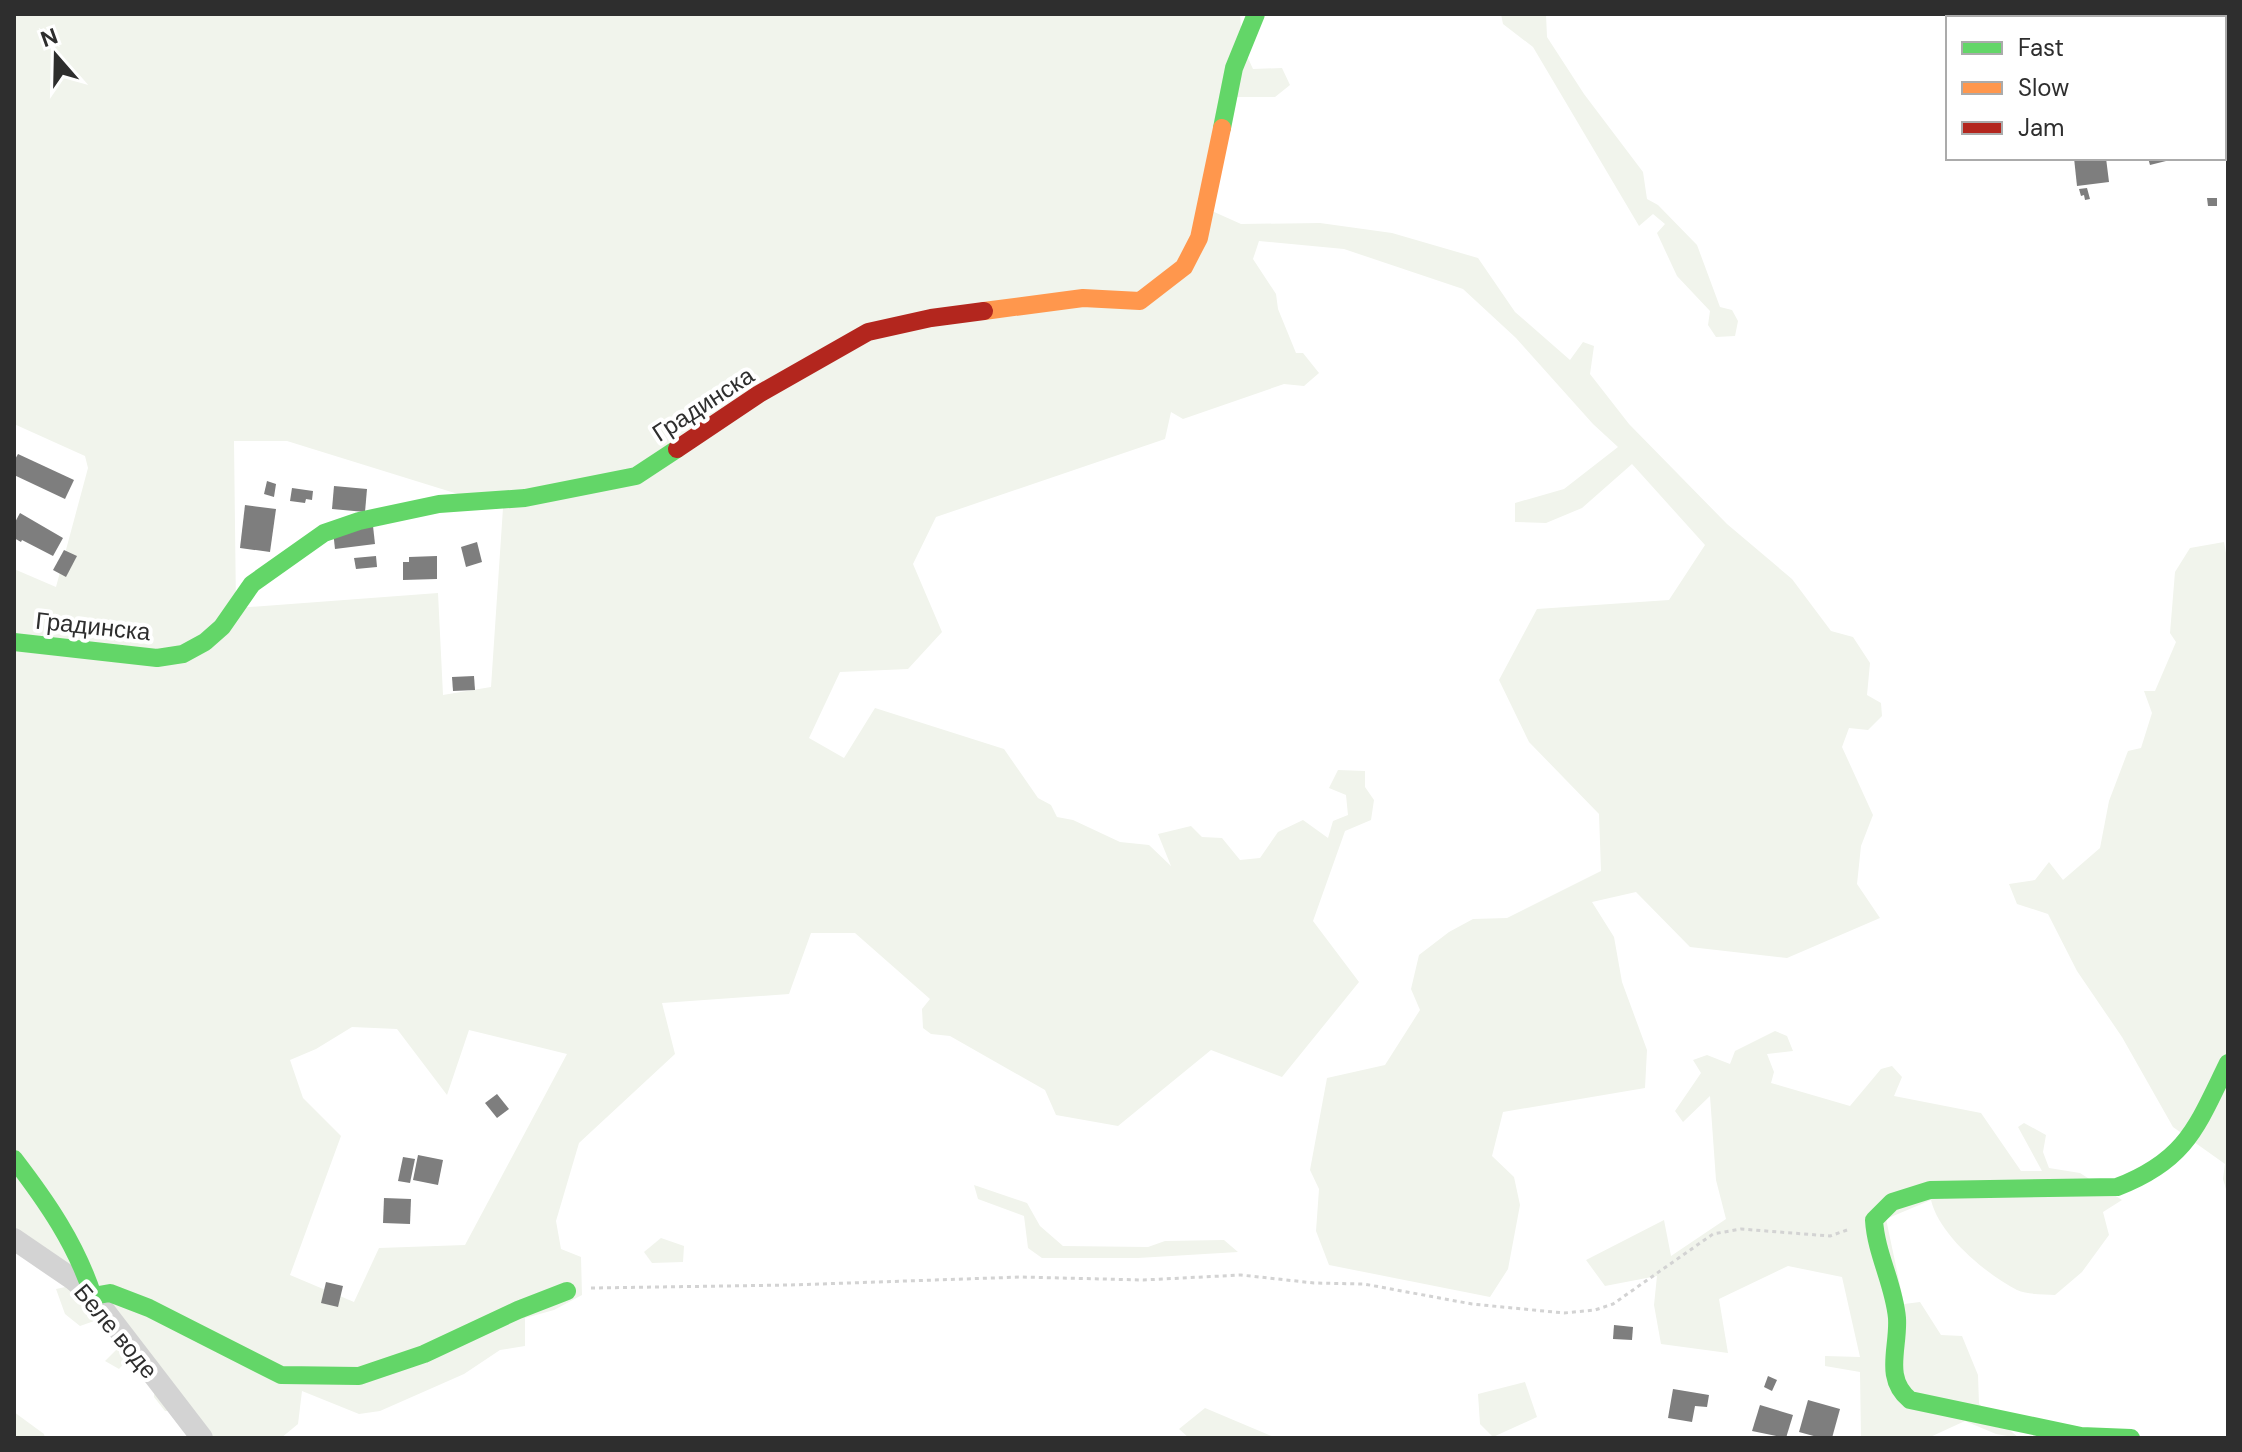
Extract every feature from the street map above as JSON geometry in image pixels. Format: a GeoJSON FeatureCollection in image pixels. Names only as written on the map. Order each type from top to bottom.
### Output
{"type":"FeatureCollection","features":[{"type":"Feature","properties":{"kind":"street","name":"Градинска"},"geometry":{"type":"LineString","coordinates":[[14,642],[157,658],[183,654],[205,642],[222,627],[252,584],[324,533],[359,521],[439,504],[525,498],[636,476],[759,394],[868,332],[931,318],[1083,298],[1140,301],[1184,267],[1199,238],[1234,68],[1256,14]]}},
{"type":"Feature","properties":{"kind":"street"},"geometry":{"type":"LineString","coordinates":[[2131,1438],[2081,1436],[1910,1400],[1902,1395],[1892,1375],[1897,1318],[1873,1234],[1874,1220],[1892,1202],[1930,1190],[2117,1187],[2142,1179],[2165,1166],[2183,1148],[2228,1063]]}},
{"type":"Feature","properties":{"kind":"street"},"geometry":{"type":"LineString","coordinates":[[14,1159],[68,1235],[86,1271],[93,1296],[110,1293],[149,1308],[281,1375],[359,1376],[424,1354],[567,1291]]}},
{"type":"Feature","properties":{"kind":"street","name":"Беле воде"},"geometry":{"type":"LineString","coordinates":[[14,1239],[93,1296],[202,1438]]}},
{"type":"Feature","properties":{"kind":"path"},"geometry":{"type":"LineString","coordinates":[[567,1291],[912,1279],[1081,1276],[1143,1280],[1241,1275],[1314,1283],[1364,1284],[1472,1304],[1564,1313],[1595,1310],[1613,1304],[1713,1234],[1741,1229],[1830,1236],[1874,1220]]}},
{"type":"Feature","properties":{"kind":"shaded area"},"geometry":{"type":"Polygon","coordinates":[[[14,14],[1240,14],[1242,45],[1253,69],[1282,68],[1290,85],[1275,97],[1229,97],[1212,211],[1241,224],[1320,223],[1392,233],[1478,258],[1515,312],[1570,360],[1583,342],[1594,346],[1590,374],[1629,424],[1727,524],[1792,579],[1831,631],[1853,637],[1870,663],[1867,695],[1881,703],[1882,716],[1868,730],[1849,728],[1842,747],[1873,815],[1861,846],[1857,884],[1880,918],[1787,958],[1690,947],[1636,892],[1592,902],[1614,937],[1622,982],[1647,1050],[1645,1088],[1503,1112],[1492,1156],[1514,1177],[1520,1205],[1508,1269],[1490,1297],[1329,1265],[1316,1231],[1319,1189],[1310,1170],[1327,1078],[1385,1065],[1420,1010],[1411,989],[1419,955],[1449,932],[1473,919],[1507,918],[1601,871],[1599,814],[1529,742],[1499,680],[1537,609],[1669,600],[1705,545],[1632,464],[1582,508],[1546,523],[1515,522],[1515,503],[1564,489],[1618,447],[1593,424],[1516,338],[1463,289],[1344,249],[1259,241],[1253,259],[1276,294],[1278,309],[1296,353],[1303,353],[1319,373],[1304,386],[1284,384],[1183,419],[1171,412],[1165,439],[936,517],[913,564],[942,632],[908,669],[840,672],[809,738],[844,758],[875,708],[1004,749],[1038,798],[1051,805],[1057,817],[1073,820],[1120,842],[1149,845],[1171,866],[1158,834],[1191,826],[1202,837],[1222,838],[1240,860],[1260,858],[1278,832],[1303,820],[1328,838],[1333,821],[1348,815],[1346,795],[1329,788],[1338,770],[1365,771],[1365,787],[1374,800],[1371,820],[1345,831],[1313,921],[1359,982],[1282,1077],[1211,1050],[1118,1126],[1056,1115],[1045,1090],[950,1036],[931,1034],[923,1028],[922,1009],[930,999],[855,933],[811,933],[789,994],[662,1003],[675,1054],[579,1143],[556,1221],[561,1249],[581,1257],[582,1295],[554,1310],[525,1318],[525,1346],[500,1350],[464,1374],[380,1411],[359,1414],[302,1391],[298,1424],[281,1438],[205,1438],[180,1411],[165,1411],[154,1397],[154,1384],[129,1358],[119,1369],[105,1361],[119,1347],[100,1319],[80,1326],[65,1314],[56,1289],[84,1283],[14,1230],[14,569],[56,587],[88,468],[85,456],[14,424],[14,14]],[[234,441],[236,608],[438,593],[443,695],[491,687],[503,508],[287,441],[234,441]],[[352,1027],[316,1049],[290,1060],[303,1098],[341,1136],[290,1275],[354,1302],[379,1248],[465,1245],[567,1054],[469,1030],[447,1095],[397,1029],[352,1027]]]}},
{"type":"Feature","properties":{"kind":"shaded area"},"geometry":{"type":"Polygon","coordinates":[[[1501,14],[1546,14],[1547,37],[1584,94],[1643,172],[1647,199],[1658,205],[1697,245],[1720,307],[1732,310],[1738,321],[1735,336],[1716,337],[1708,325],[1710,311],[1677,276],[1657,233],[1665,224],[1653,214],[1639,226],[1533,47],[1503,24],[1501,14]]]}},
{"type":"Feature","properties":{"kind":"shaded area"},"geometry":{"type":"Polygon","coordinates":[[[2228,14],[2228,101],[2226,16],[2004,16],[2228,14]]]}},
{"type":"Feature","properties":{"kind":"shaded area"},"geometry":{"type":"Polygon","coordinates":[[[2224,542],[2228,564],[2228,1196],[2223,1179],[2225,1164],[2173,1127],[2122,1037],[2077,971],[2048,914],[2017,904],[2009,884],[2035,880],[2049,862],[2063,880],[2100,848],[2109,801],[2128,751],[2141,748],[2152,713],[2144,691],[2155,691],[2176,642],[2170,633],[2175,572],[2190,548],[2224,542]]]}},
{"type":"Feature","properties":{"kind":"shaded area"},"geometry":{"type":"Polygon","coordinates":[[[1775,1031],[1787,1036],[1793,1051],[1767,1054],[1774,1072],[1771,1083],[1850,1106],[1881,1069],[1892,1066],[1902,1077],[1894,1096],[1981,1113],[2021,1171],[2042,1171],[2018,1127],[2024,1123],[2046,1135],[2043,1152],[2049,1168],[2080,1173],[2122,1200],[2103,1212],[2109,1235],[2082,1272],[2055,1295],[2021,1292],[1978,1264],[1943,1227],[1931,1200],[1886,1219],[1904,1304],[1920,1302],[1941,1335],[1962,1336],[1978,1375],[1979,1404],[2019,1438],[1996,1434],[1965,1421],[1928,1438],[1861,1438],[1860,1372],[1825,1366],[1825,1356],[1860,1357],[1842,1277],[1788,1266],[1719,1299],[1728,1353],[1661,1344],[1654,1305],[1657,1276],[1605,1286],[1586,1260],[1664,1220],[1671,1256],[1726,1219],[1716,1180],[1710,1096],[1683,1122],[1675,1111],[1701,1073],[1693,1060],[1707,1055],[1730,1064],[1735,1051],[1775,1031]]]}},
{"type":"Feature","properties":{"kind":"shaded area"},"geometry":{"type":"Polygon","coordinates":[[[974,1185],[1027,1203],[1040,1226],[1063,1246],[1148,1247],[1165,1241],[1224,1240],[1238,1252],[1138,1258],[1042,1258],[1028,1248],[1024,1216],[978,1199],[974,1185]]]}},
{"type":"Feature","properties":{"kind":"shaded area"},"geometry":{"type":"Polygon","coordinates":[[[661,1238],[684,1246],[683,1262],[652,1263],[644,1252],[661,1238]]]}},
{"type":"Feature","properties":{"kind":"shaded area"},"geometry":{"type":"Polygon","coordinates":[[[1525,1382],[1537,1417],[1493,1437],[1480,1424],[1478,1394],[1525,1382]]]}},
{"type":"Feature","properties":{"kind":"shaded area"},"geometry":{"type":"Polygon","coordinates":[[[1205,1408],[1274,1438],[1189,1438],[1179,1429],[1205,1408]]]}},
{"type":"Feature","properties":{"kind":"shaded area"},"geometry":{"type":"Polygon","coordinates":[[[14,1412],[44,1434],[45,1438],[14,1438],[14,1412]]]}},
{"type":"Feature","properties":{"kind":"building"},"geometry":{"type":"Polygon","coordinates":[[[2074,160],[2106,160],[2109,182],[2077,186],[2074,160]]]}},
{"type":"Feature","properties":{"kind":"building"},"geometry":{"type":"Polygon","coordinates":[[[2149,160],[2170,160],[2150,165],[2149,160]]]}},
{"type":"Feature","properties":{"kind":"building"},"geometry":{"type":"Polygon","coordinates":[[[2087,188],[2090,199],[2085,200],[2079,189],[2087,188]]]}},
{"type":"Feature","properties":{"kind":"building"},"geometry":{"type":"Polygon","coordinates":[[[2207,198],[2217,198],[2217,206],[2208,206],[2207,198]]]}},
{"type":"Feature","properties":{"kind":"building"},"geometry":{"type":"Polygon","coordinates":[[[18,454],[74,480],[65,499],[14,475],[14,461],[18,454]]]}},
{"type":"Feature","properties":{"kind":"building"},"geometry":{"type":"Polygon","coordinates":[[[267,481],[276,484],[274,497],[264,494],[267,481]]]}},
{"type":"Feature","properties":{"kind":"building"},"geometry":{"type":"Polygon","coordinates":[[[334,486],[367,489],[365,512],[332,509],[334,486]]]}},
{"type":"Feature","properties":{"kind":"building"},"geometry":{"type":"Polygon","coordinates":[[[292,488],[313,491],[312,500],[306,499],[305,503],[290,501],[292,488]]]}},
{"type":"Feature","properties":{"kind":"building"},"geometry":{"type":"Polygon","coordinates":[[[245,505],[276,509],[270,552],[240,548],[245,505]]]}},
{"type":"Feature","properties":{"kind":"building"},"geometry":{"type":"Polygon","coordinates":[[[20,513],[63,538],[53,556],[14,538],[14,524],[20,513]]]}},
{"type":"Feature","properties":{"kind":"building"},"geometry":{"type":"Polygon","coordinates":[[[373,526],[375,544],[335,549],[333,531],[373,526]]]}},
{"type":"Feature","properties":{"kind":"building"},"geometry":{"type":"Polygon","coordinates":[[[477,542],[482,562],[466,567],[461,547],[477,542]]]}},
{"type":"Feature","properties":{"kind":"building"},"geometry":{"type":"Polygon","coordinates":[[[64,550],[77,556],[66,577],[53,570],[64,550]]]}},
{"type":"Feature","properties":{"kind":"building"},"geometry":{"type":"Polygon","coordinates":[[[376,556],[377,567],[356,569],[354,558],[376,556]]]}},
{"type":"Feature","properties":{"kind":"building"},"geometry":{"type":"Polygon","coordinates":[[[437,556],[437,579],[403,580],[403,562],[409,562],[409,557],[437,556]]]}},
{"type":"Feature","properties":{"kind":"building"},"geometry":{"type":"Polygon","coordinates":[[[474,676],[475,690],[453,691],[452,677],[474,676]]]}},
{"type":"Feature","properties":{"kind":"building"},"geometry":{"type":"Polygon","coordinates":[[[497,1094],[509,1109],[497,1118],[485,1103],[497,1094]]]}},
{"type":"Feature","properties":{"kind":"building"},"geometry":{"type":"Polygon","coordinates":[[[418,1155],[443,1160],[438,1185],[413,1180],[418,1155]]]}},
{"type":"Feature","properties":{"kind":"building"},"geometry":{"type":"Polygon","coordinates":[[[403,1157],[415,1159],[410,1183],[398,1181],[403,1157]]]}},
{"type":"Feature","properties":{"kind":"building"},"geometry":{"type":"Polygon","coordinates":[[[384,1198],[411,1199],[410,1224],[383,1223],[384,1198]]]}},
{"type":"Feature","properties":{"kind":"building"},"geometry":{"type":"Polygon","coordinates":[[[326,1282],[343,1286],[338,1307],[321,1303],[326,1282]]]}},
{"type":"Feature","properties":{"kind":"building"},"geometry":{"type":"Polygon","coordinates":[[[1614,1325],[1633,1327],[1632,1340],[1613,1339],[1614,1325]]]}},
{"type":"Feature","properties":{"kind":"building"},"geometry":{"type":"Polygon","coordinates":[[[1768,1376],[1777,1380],[1772,1391],[1764,1387],[1768,1376]]]}},
{"type":"Feature","properties":{"kind":"building"},"geometry":{"type":"Polygon","coordinates":[[[1673,1389],[1709,1395],[1707,1407],[1695,1406],[1692,1422],[1668,1418],[1673,1389]]]}},
{"type":"Feature","properties":{"kind":"building"},"geometry":{"type":"Polygon","coordinates":[[[1808,1400],[1840,1409],[1832,1438],[1799,1432],[1808,1400]]]}},
{"type":"Feature","properties":{"kind":"building"},"geometry":{"type":"Polygon","coordinates":[[[1760,1405],[1793,1415],[1786,1438],[1752,1431],[1760,1405]]]}},
{"type":"Feature","properties":{"kind":"traffic: fast"},"geometry":{"type":"LineString","coordinates":[[1222,128],[1234,68],[1256,14]]}},
{"type":"Feature","properties":{"kind":"traffic: fast"},"geometry":{"type":"LineString","coordinates":[[14,642],[157,658],[183,654],[205,642],[222,627],[252,584],[324,533],[359,521],[439,504],[525,498],[636,476],[677,449]]}},
{"type":"Feature","properties":{"kind":"traffic: fast"},"geometry":{"type":"LineString","coordinates":[[2131,1438],[2081,1436],[1910,1400],[1897,1382],[1894,1362],[1897,1318],[1874,1220],[1892,1202],[1930,1190],[2117,1187],[2141,1177],[2175,1153],[2187,1138],[2198,1123],[2228,1063]]}},
{"type":"Feature","properties":{"kind":"traffic: fast"},"geometry":{"type":"LineString","coordinates":[[14,1159],[60,1224],[93,1296],[110,1293],[149,1308],[281,1375],[359,1376],[424,1354],[567,1291]]}},
{"type":"Feature","properties":{"kind":"traffic: slow"},"geometry":{"type":"LineString","coordinates":[[984,311],[1083,298],[1140,301],[1184,267],[1199,238],[1222,128]]}},
{"type":"Feature","properties":{"kind":"traffic: jam"},"geometry":{"type":"LineString","coordinates":[[677,449],[759,394],[868,332],[931,318],[984,311]]}}]}
